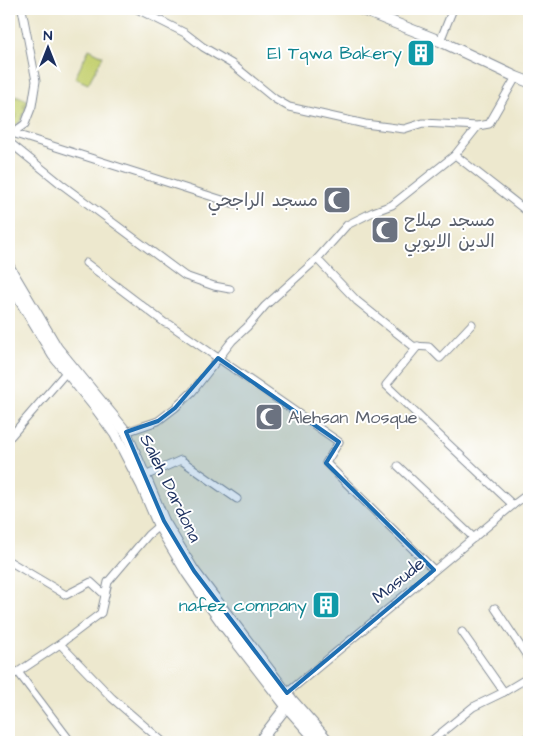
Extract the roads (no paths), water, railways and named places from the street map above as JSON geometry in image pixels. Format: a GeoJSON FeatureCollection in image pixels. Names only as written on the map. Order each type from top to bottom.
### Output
{"type":"FeatureCollection","features":[{"type":"Feature","properties":{"kind":"street"},"geometry":{"type":"LineString","coordinates":[[10,134],[25,124],[32,106],[36,82],[22,9]]}},
{"type":"Feature","properties":{"kind":"street"},"geometry":{"type":"LineString","coordinates":[[137,9],[185,33],[203,47],[232,64],[275,99],[289,107],[365,124],[404,129],[422,123],[478,126],[489,124],[516,77]]}},
{"type":"Feature","properties":{"kind":"street"},"geometry":{"type":"LineString","coordinates":[[360,9],[384,13],[529,82]]}},
{"type":"Feature","properties":{"kind":"street"},"geometry":{"type":"LineString","coordinates":[[440,41],[453,9]]}},
{"type":"Feature","properties":{"kind":"street"},"geometry":{"type":"LineString","coordinates":[[126,432],[158,421],[175,408],[192,392],[218,358],[265,306],[317,259],[347,225],[392,205],[455,155],[478,126]]}},
{"type":"Feature","properties":{"kind":"street"},"geometry":{"type":"LineString","coordinates":[[10,134],[235,204]]}},
{"type":"Feature","properties":{"kind":"street"},"geometry":{"type":"LineString","coordinates":[[9,142],[61,184],[185,276],[214,286],[230,289]]}},
{"type":"Feature","properties":{"kind":"street"},"geometry":{"type":"LineString","coordinates":[[455,155],[529,213]]}},
{"type":"Feature","properties":{"kind":"street"},"geometry":{"type":"LineString","coordinates":[[317,259],[357,301],[412,346],[429,347],[440,358],[472,324]]}},
{"type":"Feature","properties":{"kind":"street"},"geometry":{"type":"LineString","coordinates":[[86,263],[164,323],[169,324],[339,442],[326,463],[434,570]]}},
{"type":"Feature","properties":{"kind":"street","name":"Saleh Dardona"},"geometry":{"type":"LineString","coordinates":[[9,267],[68,370],[126,432],[145,476],[161,523]]}},
{"type":"Feature","properties":{"kind":"street","name":"Saleh Dardona"},"geometry":{"type":"LineString","coordinates":[[9,282],[42,338],[115,434],[161,523],[318,742]]}},
{"type":"Feature","properties":{"kind":"street"},"geometry":{"type":"LineString","coordinates":[[418,346],[386,384],[513,505]]}},
{"type":"Feature","properties":{"kind":"street"},"geometry":{"type":"LineString","coordinates":[[9,435],[11,436],[68,370]]}},
{"type":"Feature","properties":{"kind":"street"},"geometry":{"type":"LineString","coordinates":[[145,476],[181,460],[237,499]]}},
{"type":"Feature","properties":{"kind":"street"},"geometry":{"type":"LineString","coordinates":[[398,466],[474,538]]}},
{"type":"Feature","properties":{"kind":"street","name":"Masude"},"geometry":{"type":"LineString","coordinates":[[289,699],[434,570],[529,493]]}},
{"type":"Feature","properties":{"kind":"street"},"geometry":{"type":"LineString","coordinates":[[9,677],[60,644],[101,613],[108,582],[148,535],[161,523]]}},
{"type":"Feature","properties":{"kind":"street"},"geometry":{"type":"LineString","coordinates":[[9,561],[66,595],[91,582],[105,595]]}},
{"type":"Feature","properties":{"kind":"street"},"geometry":{"type":"LineString","coordinates":[[495,608],[529,659]]}},
{"type":"Feature","properties":{"kind":"street"},"geometry":{"type":"LineString","coordinates":[[462,632],[504,692]]}},
{"type":"Feature","properties":{"kind":"street"},"geometry":{"type":"LineString","coordinates":[[60,644],[112,698],[163,742]]}},
{"type":"Feature","properties":{"kind":"street"},"geometry":{"type":"LineString","coordinates":[[18,672],[71,742]]}},
{"type":"Feature","properties":{"kind":"street"},"geometry":{"type":"LineString","coordinates":[[430,742],[472,707],[504,692],[529,677]]}},
{"type":"Feature","properties":{"kind":"street"},"geometry":{"type":"LineString","coordinates":[[259,742],[289,699]]}},
{"type":"Feature","properties":{"kind":"street","name":"Saleh Dardona"},"geometry":{"type":"LineString","coordinates":[[289,699],[329,742]]}},
{"type":"Feature","properties":{"kind":"place","name":"El Tqwa Bakery"},"geometry":{"type":"Point","coordinates":[421,53]}},
{"type":"Feature","properties":{"kind":"place","name":"مسجد الراجحي"},"geometry":{"type":"Point","coordinates":[337,200]}},
{"type":"Feature","properties":{"kind":"place","name":"مسجد صلاح الدين الايوبي"},"geometry":{"type":"Point","coordinates":[385,230]}},
{"type":"Feature","properties":{"kind":"place","name":"Alehsan Mosque"},"geometry":{"type":"Point","coordinates":[269,417]}},
{"type":"Feature","properties":{"kind":"place","name":"nafez company"},"geometry":{"type":"Point","coordinates":[326,605]}}]}
